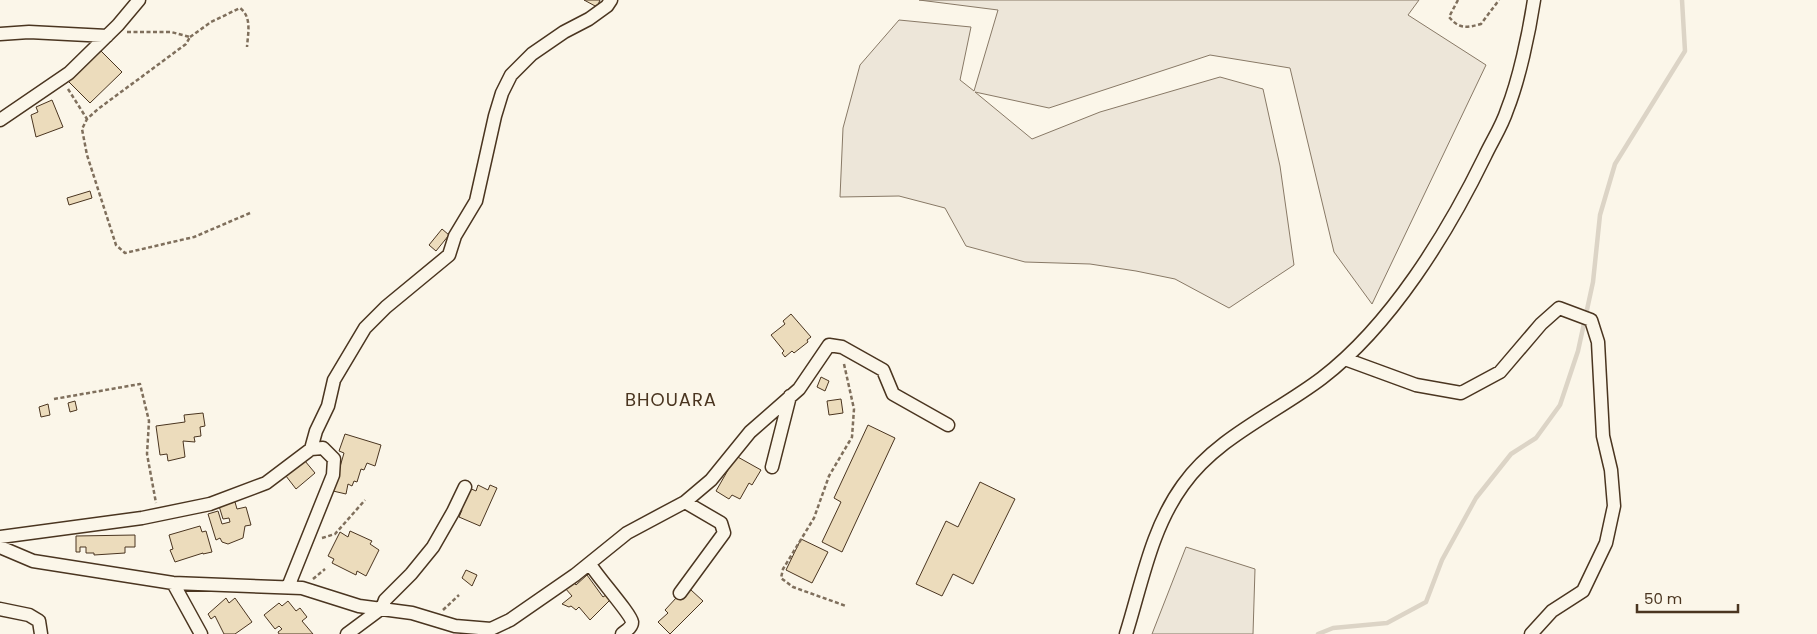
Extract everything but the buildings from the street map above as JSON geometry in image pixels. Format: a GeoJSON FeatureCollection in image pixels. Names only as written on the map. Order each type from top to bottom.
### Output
{"type":"FeatureCollection","features":[{"type":"Feature","properties":{"kind":"street"},"geometry":{"type":"LineString","coordinates":[[0,120],[59,80],[118,25],[139,0]]}},
{"type":"Feature","properties":{"kind":"street"},"geometry":{"type":"LineString","coordinates":[[311,449],[316,431],[328,406],[334,380],[365,328],[386,307],[449,255],[455,236],[476,201],[494,116],[502,92],[511,75],[532,54],[564,32],[589,19],[607,6],[611,0]]}},
{"type":"Feature","properties":{"kind":"street"},"geometry":{"type":"LineString","coordinates":[[1126,634],[1154,539],[1162,520],[1183,484],[1226,443],[1320,379],[1345,359],[1379,322],[1422,266],[1464,199],[1507,110],[1534,0]]}},
{"type":"Feature","properties":{"kind":"street"},"geometry":{"type":"LineString","coordinates":[[0,34],[29,32],[107,36]]}},
{"type":"Feature","properties":{"kind":"street"},"geometry":{"type":"LineString","coordinates":[[1345,359],[1416,386],[1461,393],[1500,372],[1541,324],[1560,308],[1591,320],[1598,342],[1603,436],[1611,470],[1614,506],[1606,543],[1583,591],[1552,611],[1530,634]]}},
{"type":"Feature","properties":{"kind":"street"},"geometry":{"type":"LineString","coordinates":[[0,547],[33,561],[173,583],[236,587],[302,588],[359,606],[382,608],[472,629],[491,629],[510,620],[590,564],[627,533],[685,502],[711,480],[750,432],[799,388],[830,346],[842,347],[883,370],[893,394],[948,425]]}},
{"type":"Feature","properties":{"kind":"street"},"geometry":{"type":"LineString","coordinates":[[772,467],[790,396]]}},
{"type":"Feature","properties":{"kind":"street"},"geometry":{"type":"LineString","coordinates":[[0,537],[64,530],[210,504],[266,483],[311,449],[323,448],[329,453],[335,465],[311,535],[288,587]]}},
{"type":"Feature","properties":{"kind":"street"},"geometry":{"type":"LineString","coordinates":[[347,634],[382,608],[385,600],[411,574],[433,547],[465,486]]}},
{"type":"Feature","properties":{"kind":"street"},"geometry":{"type":"LineString","coordinates":[[680,593],[724,533],[721,523],[685,502]]}},
{"type":"Feature","properties":{"kind":"street"},"geometry":{"type":"LineString","coordinates":[[590,564],[632,622],[630,628],[622,634]]}},
{"type":"Feature","properties":{"kind":"street"},"geometry":{"type":"LineString","coordinates":[[173,583],[201,634]]}},
{"type":"Feature","properties":{"kind":"street"},"geometry":{"type":"LineString","coordinates":[[0,609],[29,615],[39,620],[41,634]]}},
{"type":"Feature","properties":{"kind":"street"},"geometry":{"type":"LineString","coordinates":[[500,634],[510,620]]}},
{"type":"Feature","properties":{"kind":"path"},"geometry":{"type":"LineString","coordinates":[[1458,0],[1449,17],[1456,26],[1466,28],[1481,24],[1499,0]]}},
{"type":"Feature","properties":{"kind":"path"},"geometry":{"type":"LineString","coordinates":[[247,47],[249,26],[245,12],[240,8],[211,22],[190,37],[186,44],[87,119],[82,129],[87,155],[116,245],[125,253],[194,237],[250,213]]}},
{"type":"Feature","properties":{"kind":"path"},"geometry":{"type":"LineString","coordinates":[[118,25],[126,32],[133,34],[171,32],[190,37]]}},
{"type":"Feature","properties":{"kind":"path"},"geometry":{"type":"LineString","coordinates":[[59,80],[74,96],[87,119]]}},
{"type":"Feature","properties":{"kind":"path"},"geometry":{"type":"LineString","coordinates":[[842,347],[854,409],[852,437],[829,476],[814,518],[783,568],[780,578],[793,587],[846,606]]}},
{"type":"Feature","properties":{"kind":"path"},"geometry":{"type":"LineString","coordinates":[[54,399],[140,384],[148,421],[147,454],[158,514]]}},
{"type":"Feature","properties":{"kind":"path"},"geometry":{"type":"LineString","coordinates":[[311,535],[320,538],[335,534],[365,500]]}},
{"type":"Feature","properties":{"kind":"path"},"geometry":{"type":"LineString","coordinates":[[433,620],[459,596]]}},
{"type":"Feature","properties":{"kind":"shaded area"},"geometry":{"type":"Polygon","coordinates":[[[919,0],[1419,0],[1408,15],[1486,65],[1372,304],[1334,252],[1290,68],[1210,55],[1049,108],[975,92],[1032,139],[1100,112],[1220,77],[1263,89],[1280,166],[1294,265],[1229,308],[1175,279],[1090,264],[1025,262],[966,246],[945,208],[899,196],[840,197],[843,128],[860,65],[899,20],[971,27],[960,80],[974,91],[998,10],[919,0]]]}},
{"type":"Feature","properties":{"kind":"shaded area"},"geometry":{"type":"Polygon","coordinates":[[[1186,547],[1255,569],[1253,634],[1152,634],[1186,547]]]}},
{"type":"Feature","properties":{"kind":"waterway"},"geometry":{"type":"LineString","coordinates":[[1318,634],[1333,628],[1387,623],[1426,602],[1442,560],[1476,498],[1511,454],[1536,438],[1560,405],[1578,351],[1593,282],[1600,215],[1615,164],[1685,51],[1682,0]]}},
{"type":"Feature","properties":{"kind":"district","name":"BHOUARA"},"geometry":{"type":"Point","coordinates":[671,400]}}]}
